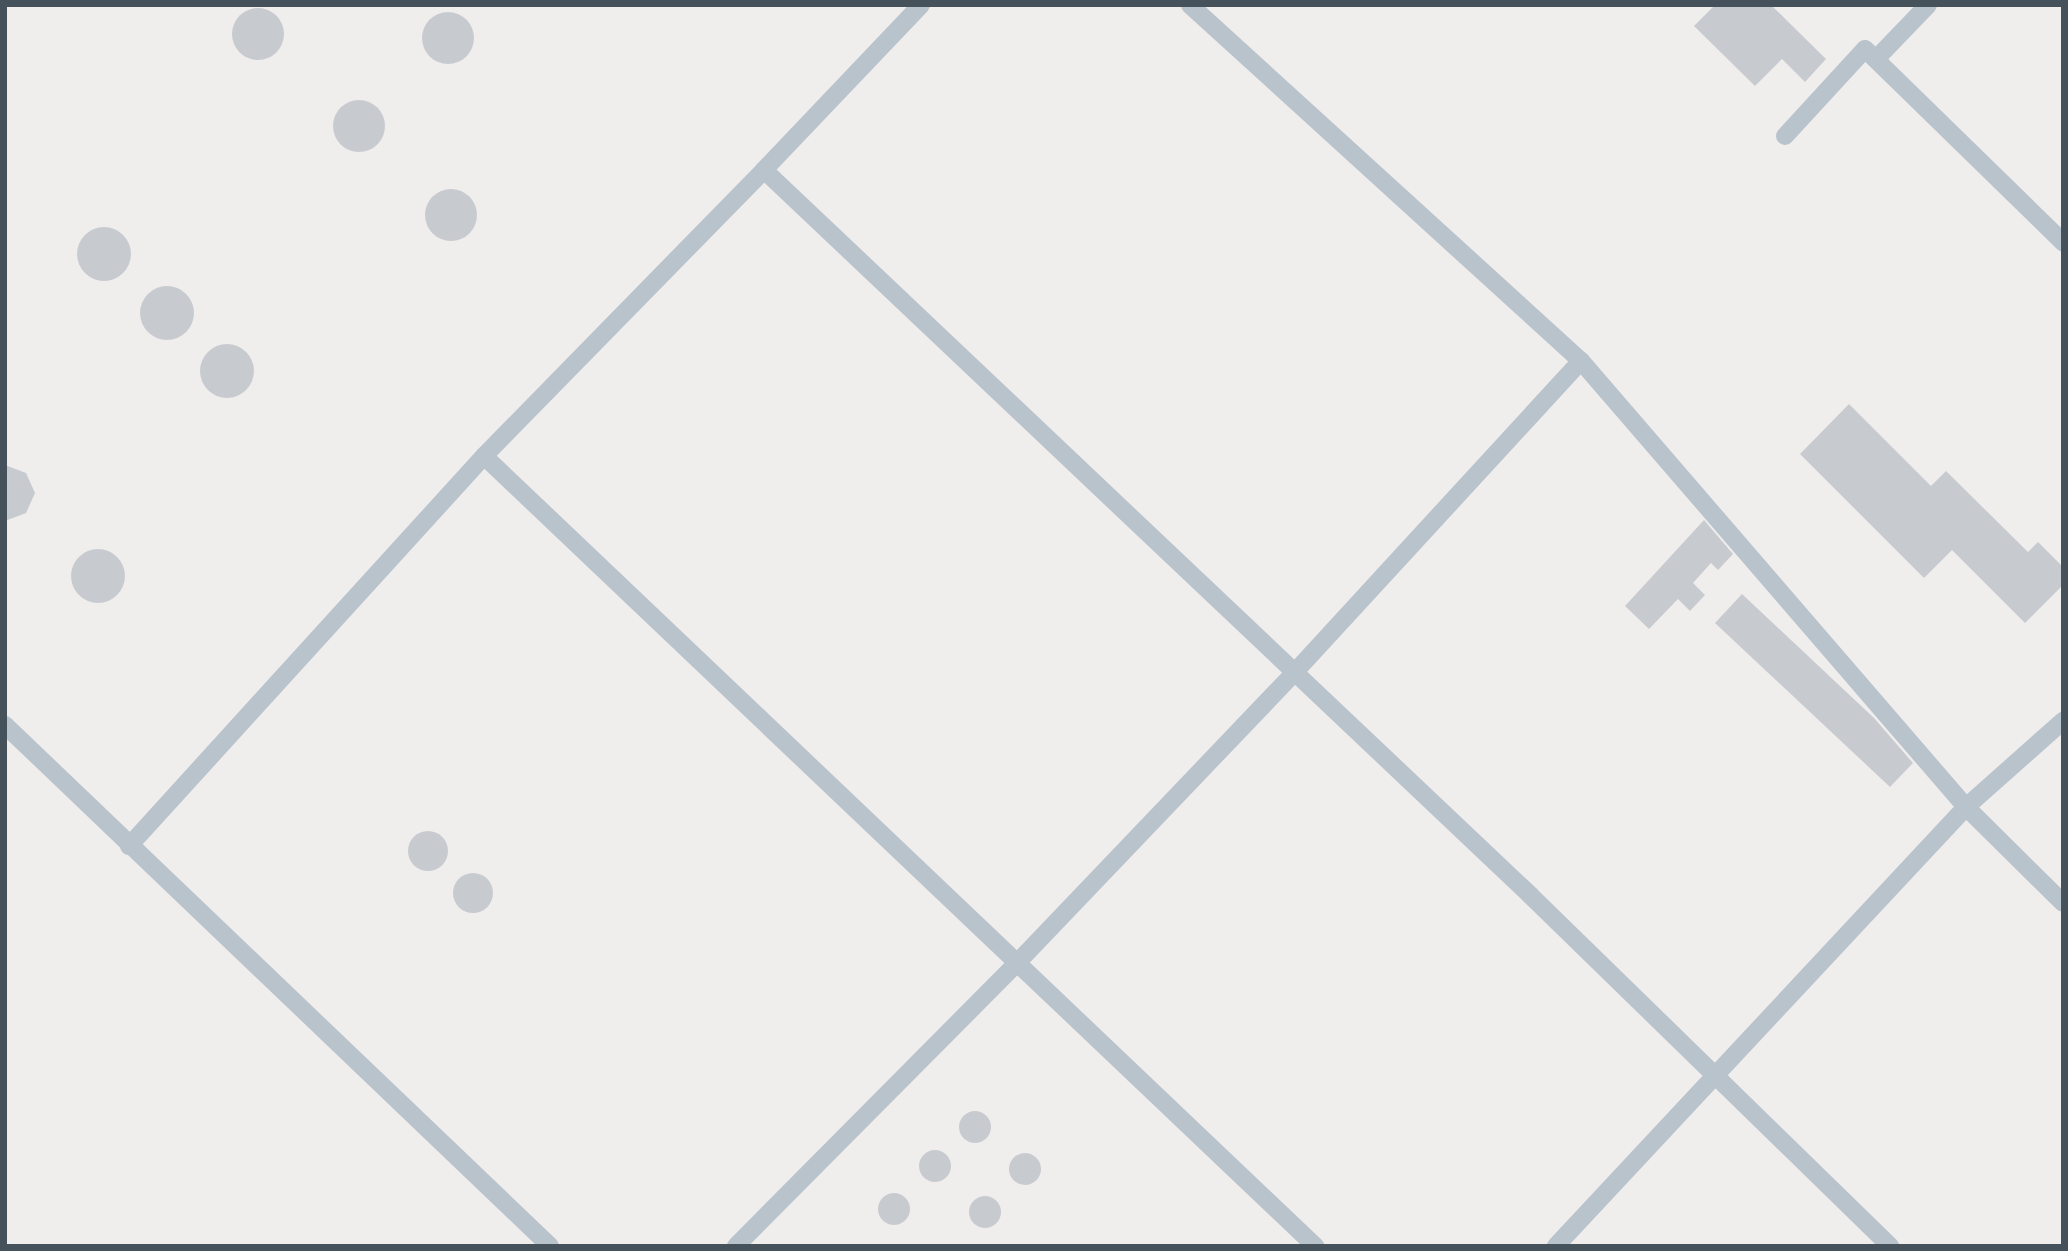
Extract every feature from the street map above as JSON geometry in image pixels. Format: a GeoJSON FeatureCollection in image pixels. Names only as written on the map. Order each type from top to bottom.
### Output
{"type":"FeatureCollection","features":[{"type":"Feature","properties":{"kind":"lane"},"geometry":{"type":"LineString","coordinates":[[129,846],[484,456],[764,170],[920,5]]}},
{"type":"Feature","properties":{"kind":"lane"},"geometry":{"type":"LineString","coordinates":[[1190,5],[1581,361],[1966,807],[2063,903]]}},
{"type":"Feature","properties":{"kind":"lane"},"geometry":{"type":"LineString","coordinates":[[1876,59],[1928,5]]}},
{"type":"Feature","properties":{"kind":"lane"},"geometry":{"type":"LineString","coordinates":[[1785,136],[1865,48],[2063,242]]}},
{"type":"Feature","properties":{"kind":"lane"},"geometry":{"type":"LineString","coordinates":[[764,170],[1530,895],[1890,1246]]}},
{"type":"Feature","properties":{"kind":"lane"},"geometry":{"type":"LineString","coordinates":[[736,1246],[1016,964],[1294,673],[1581,361]]}},
{"type":"Feature","properties":{"kind":"lane"},"geometry":{"type":"LineString","coordinates":[[484,456],[1315,1246]]}},
{"type":"Feature","properties":{"kind":"lane"},"geometry":{"type":"LineString","coordinates":[[1556,1246],[1966,807],[2063,721]]}},
{"type":"Feature","properties":{"kind":"lane"},"geometry":{"type":"LineString","coordinates":[[5,725],[550,1246]]}},
{"type":"Feature","properties":{"kind":"building"},"geometry":{"type":"Polygon","coordinates":[[[1715,5],[1771,5],[1826,59],[1805,82],[1782,59],[1755,86],[1694,26],[1715,5]]]}},
{"type":"Feature","properties":{"kind":"building"},"geometry":{"type":"Polygon","coordinates":[[[258,8],[268,10],[276,16],[282,24],[282,44],[276,52],[268,58],[258,60],[248,58],[240,52],[234,44],[232,34],[234,24],[240,16],[248,10],[258,8]]]}},
{"type":"Feature","properties":{"kind":"building"},"geometry":{"type":"Polygon","coordinates":[[[448,12],[458,14],[466,20],[472,28],[472,48],[466,56],[458,62],[448,64],[438,62],[430,56],[424,48],[422,38],[424,28],[430,20],[438,14],[448,12]]]}},
{"type":"Feature","properties":{"kind":"building"},"geometry":{"type":"Polygon","coordinates":[[[359,100],[369,102],[377,108],[383,116],[383,136],[377,144],[369,150],[359,152],[349,150],[341,144],[335,136],[333,126],[335,116],[341,108],[349,102],[359,100]]]}},
{"type":"Feature","properties":{"kind":"building"},"geometry":{"type":"Polygon","coordinates":[[[451,189],[461,191],[469,197],[475,205],[475,225],[469,233],[461,239],[451,241],[441,239],[433,233],[427,225],[425,215],[427,205],[433,197],[441,191],[451,189]]]}},
{"type":"Feature","properties":{"kind":"building"},"geometry":{"type":"Polygon","coordinates":[[[104,227],[123,235],[131,254],[123,273],[104,281],[85,273],[77,254],[85,235],[104,227]]]}},
{"type":"Feature","properties":{"kind":"building"},"geometry":{"type":"Polygon","coordinates":[[[167,286],[186,294],[194,313],[186,332],[167,340],[148,332],[140,313],[148,294],[167,286]]]}},
{"type":"Feature","properties":{"kind":"building"},"geometry":{"type":"Polygon","coordinates":[[[227,344],[246,352],[254,371],[246,390],[227,398],[208,390],[200,371],[208,352],[227,344]]]}},
{"type":"Feature","properties":{"kind":"building"},"geometry":{"type":"Polygon","coordinates":[[[1849,404],[1931,486],[1946,471],[2028,552],[2038,542],[2063,567],[2063,585],[2025,623],[1952,550],[1924,578],[1800,454],[1849,404]]]}},
{"type":"Feature","properties":{"kind":"building"},"geometry":{"type":"Polygon","coordinates":[[[5,465],[26,473],[35,493],[26,513],[5,521],[5,465]]]}},
{"type":"Feature","properties":{"kind":"building"},"geometry":{"type":"Polygon","coordinates":[[[1704,520],[1733,554],[1718,570],[1711,563],[1693,583],[1705,595],[1690,611],[1678,599],[1649,629],[1625,606],[1704,520]]]}},
{"type":"Feature","properties":{"kind":"building"},"geometry":{"type":"Polygon","coordinates":[[[98,549],[117,557],[125,576],[117,595],[98,603],[79,595],[71,576],[79,557],[98,549]]]}},
{"type":"Feature","properties":{"kind":"building"},"geometry":{"type":"Polygon","coordinates":[[[1742,594],[1874,718],[1913,763],[1890,787],[1715,623],[1742,594]]]}},
{"type":"Feature","properties":{"kind":"building"},"geometry":{"type":"Polygon","coordinates":[[[428,831],[436,832],[442,837],[447,843],[447,859],[442,865],[436,870],[428,871],[420,870],[414,865],[409,859],[408,851],[409,843],[414,837],[420,832],[428,831]]]}},
{"type":"Feature","properties":{"kind":"building"},"geometry":{"type":"Polygon","coordinates":[[[473,873],[481,874],[487,879],[492,885],[492,901],[487,907],[481,912],[473,913],[465,912],[459,907],[454,901],[453,893],[454,885],[459,879],[465,874],[473,873]]]}},
{"type":"Feature","properties":{"kind":"building"},"geometry":{"type":"Polygon","coordinates":[[[975,1111],[986,1116],[991,1127],[986,1138],[975,1143],[964,1138],[959,1127],[964,1116],[975,1111]]]}},
{"type":"Feature","properties":{"kind":"building"},"geometry":{"type":"Polygon","coordinates":[[[935,1150],[946,1155],[951,1166],[946,1177],[935,1182],[924,1177],[919,1166],[924,1155],[935,1150]]]}},
{"type":"Feature","properties":{"kind":"building"},"geometry":{"type":"Polygon","coordinates":[[[1025,1153],[1036,1158],[1041,1169],[1036,1180],[1025,1185],[1014,1180],[1009,1169],[1014,1158],[1025,1153]]]}},
{"type":"Feature","properties":{"kind":"building"},"geometry":{"type":"Polygon","coordinates":[[[894,1193],[905,1198],[910,1209],[905,1220],[894,1225],[883,1220],[878,1209],[883,1198],[894,1193]]]}},
{"type":"Feature","properties":{"kind":"building"},"geometry":{"type":"Polygon","coordinates":[[[985,1196],[996,1201],[1001,1212],[996,1223],[985,1228],[974,1223],[969,1212],[974,1201],[985,1196]]]}}]}
